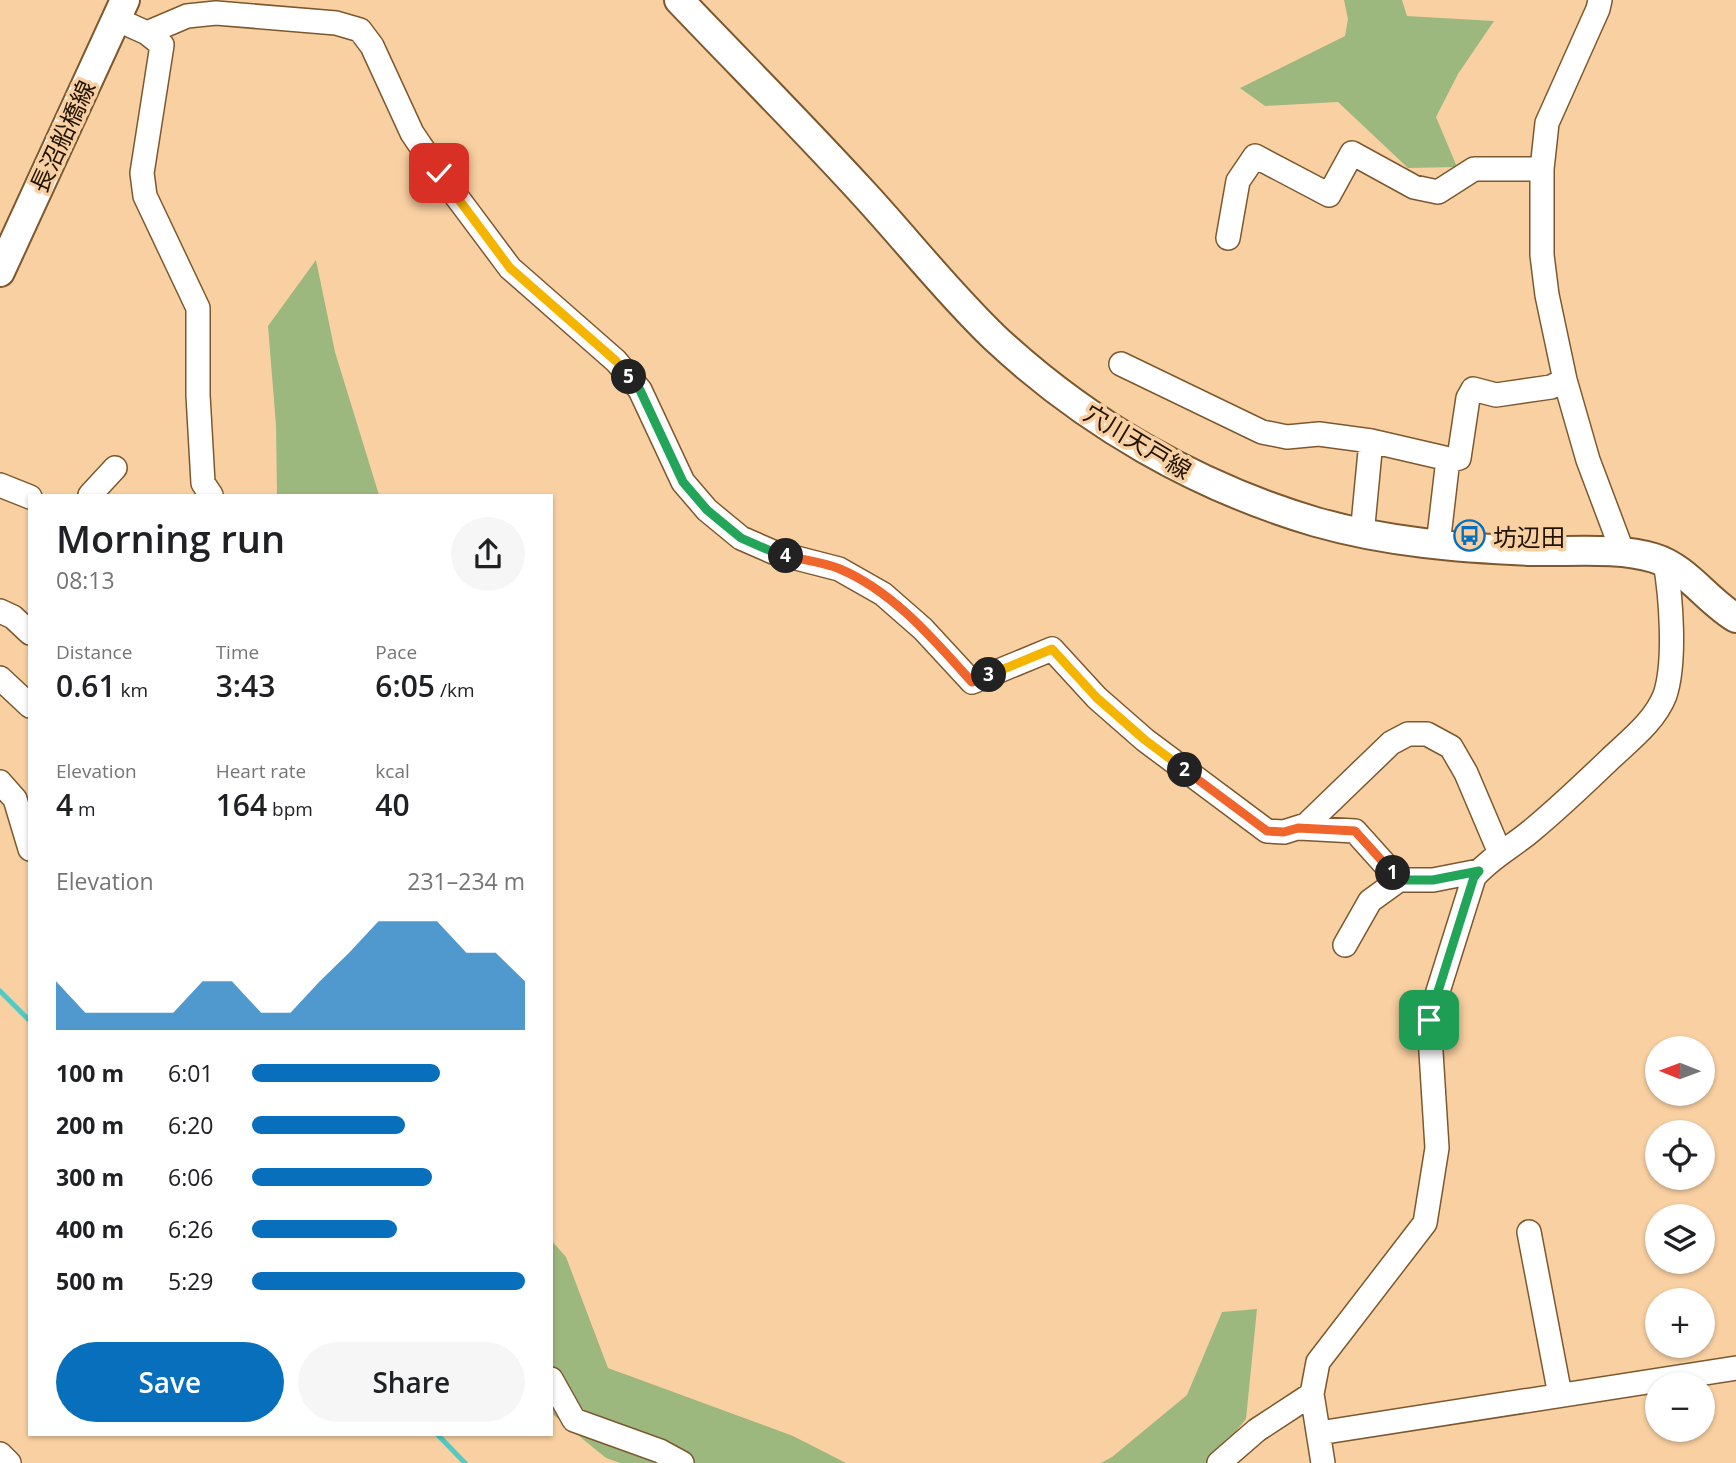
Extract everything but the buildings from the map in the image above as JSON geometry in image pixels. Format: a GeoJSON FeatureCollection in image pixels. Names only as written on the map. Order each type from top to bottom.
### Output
{"type":"FeatureCollection","features":[{"type":"Feature","properties":{"kind":"main road","name":"穴川天戸線"},"geometry":{"type":"LineString","coordinates":[[679,0],[864,195],[970,313],[1033,372],[1120,433],[1205,480],[1258,503],[1362,534],[1438,545],[1623,553],[1665,562],[1681,572],[1717,606],[1736,618]]}},
{"type":"Feature","properties":{"kind":"main road","name":"長沼船橋線"},"geometry":{"type":"LineString","coordinates":[[0,272],[121,10]]}},
{"type":"Feature","properties":{"kind":"street"},"geometry":{"type":"LineString","coordinates":[[1600,0],[1547,123],[1542,169],[1542,255],[1547,295],[1565,380],[1588,460],[1623,553]]}},
{"type":"Feature","properties":{"kind":"street"},"geometry":{"type":"LineString","coordinates":[[121,10],[162,46],[142,173],[145,196],[198,308],[198,395],[203,483],[210,494]]}},
{"type":"Feature","properties":{"kind":"street"},"geometry":{"type":"LineString","coordinates":[[147,33],[187,16],[216,13],[336,23],[360,30],[372,46],[412,133],[439,173],[510,268],[616,361],[640,390],[683,482],[707,510],[741,538],[773,552],[839,569],[883,594],[923,629],[972,682],[1052,649],[1097,698],[1145,740],[1267,831],[1284,832],[1306,825],[1391,743],[1408,734],[1427,734],[1451,747],[1466,773],[1500,853]]}},
{"type":"Feature","properties":{"kind":"street"},"geometry":{"type":"LineString","coordinates":[[1228,238],[1238,181],[1255,156],[1329,195],[1352,153],[1414,187],[1438,192],[1474,169],[1542,169]]}},
{"type":"Feature","properties":{"kind":"street"},"geometry":{"type":"LineString","coordinates":[[1121,364],[1262,432],[1287,437],[1319,434],[1371,441],[1448,459],[1459,458],[1468,398],[1473,389],[1496,396],[1551,387],[1565,380]]}},
{"type":"Feature","properties":{"kind":"street"},"geometry":{"type":"LineString","coordinates":[[1362,534],[1371,441]]}},
{"type":"Feature","properties":{"kind":"street"},"geometry":{"type":"LineString","coordinates":[[1438,545],[1448,459]]}},
{"type":"Feature","properties":{"kind":"street"},"geometry":{"type":"LineString","coordinates":[[91,494],[115,468]]}},
{"type":"Feature","properties":{"kind":"street"},"geometry":{"type":"LineString","coordinates":[[0,485],[28,496]]}},
{"type":"Feature","properties":{"kind":"street"},"geometry":{"type":"LineString","coordinates":[[1323,1463],[1312,1394],[1318,1362],[1425,1223],[1437,1148],[1429,1020],[1474,877],[1485,863],[1562,805],[1653,716],[1665,694],[1670,660],[1670,591],[1665,562]]}},
{"type":"Feature","properties":{"kind":"street"},"geometry":{"type":"LineString","coordinates":[[4,621],[28,632]]}},
{"type":"Feature","properties":{"kind":"street"},"geometry":{"type":"LineString","coordinates":[[0,678],[28,704]]}},
{"type":"Feature","properties":{"kind":"street"},"geometry":{"type":"LineString","coordinates":[[0,782],[15,799],[28,842]]}},
{"type":"Feature","properties":{"kind":"street"},"geometry":{"type":"LineString","coordinates":[[1298,828],[1355,831],[1399,880]]}},
{"type":"Feature","properties":{"kind":"street"},"geometry":{"type":"LineString","coordinates":[[1345,945],[1370,901],[1399,880],[1433,880],[1479,871]]}},
{"type":"Feature","properties":{"kind":"street"},"geometry":{"type":"LineString","coordinates":[[1530,1232],[1560,1395]]}},
{"type":"Feature","properties":{"kind":"street"},"geometry":{"type":"LineString","coordinates":[[1319,1433],[1736,1368]]}},
{"type":"Feature","properties":{"kind":"street"},"geometry":{"type":"LineString","coordinates":[[553,1383],[573,1420],[660,1451],[682,1463]]}},
{"type":"Feature","properties":{"kind":"street"},"geometry":{"type":"LineString","coordinates":[[1219,1463],[1257,1430],[1312,1394]]}},
{"type":"Feature","properties":{"kind":"street"},"geometry":{"type":"LineString","coordinates":[[0,1454],[9,1463]]}},
{"type":"Feature","properties":{"kind":"green space"},"geometry":{"type":"Polygon","coordinates":[[[1344,0],[1402,0],[1407,16],[1494,21],[1458,74],[1436,117],[1457,167],[1408,168],[1338,102],[1265,106],[1240,88],[1345,36],[1348,19],[1344,0]]]}},
{"type":"Feature","properties":{"kind":"green space"},"geometry":{"type":"Polygon","coordinates":[[[316,260],[335,352],[379,494],[277,494],[276,425],[268,326],[316,260]]]}},
{"type":"Feature","properties":{"kind":"green space"},"geometry":{"type":"Polygon","coordinates":[[[553,1242],[566,1257],[608,1368],[793,1436],[846,1463],[620,1463],[606,1458],[553,1415],[553,1242]]]}},
{"type":"Feature","properties":{"kind":"green space"},"geometry":{"type":"Polygon","coordinates":[[[1257,1309],[1246,1419],[1210,1463],[1101,1463],[1112,1457],[1187,1395],[1222,1312],[1257,1309]]]}},
{"type":"Feature","properties":{"kind":"waterway"},"geometry":{"type":"LineString","coordinates":[[0,991],[28,1019]]}},
{"type":"Feature","properties":{"kind":"waterway"},"geometry":{"type":"LineString","coordinates":[[439,1436],[465,1463]]}},
{"type":"Feature","properties":{"kind":"place","name":"坊辺田"},"geometry":{"type":"Point","coordinates":[1470,536]}},
{"type":"Feature","properties":{"kind":"route"},"geometry":{"type":"LineString","coordinates":[[439,173],[510,268],[616,361],[640,390],[683,482],[707,510],[741,538],[773,552],[839,569],[883,594],[923,629],[972,682],[1052,649],[1097,698],[1145,740],[1267,831],[1284,832],[1298,828],[1355,831],[1399,880],[1433,880],[1479,871],[1474,877],[1447,956],[1429,1020]]}}]}
